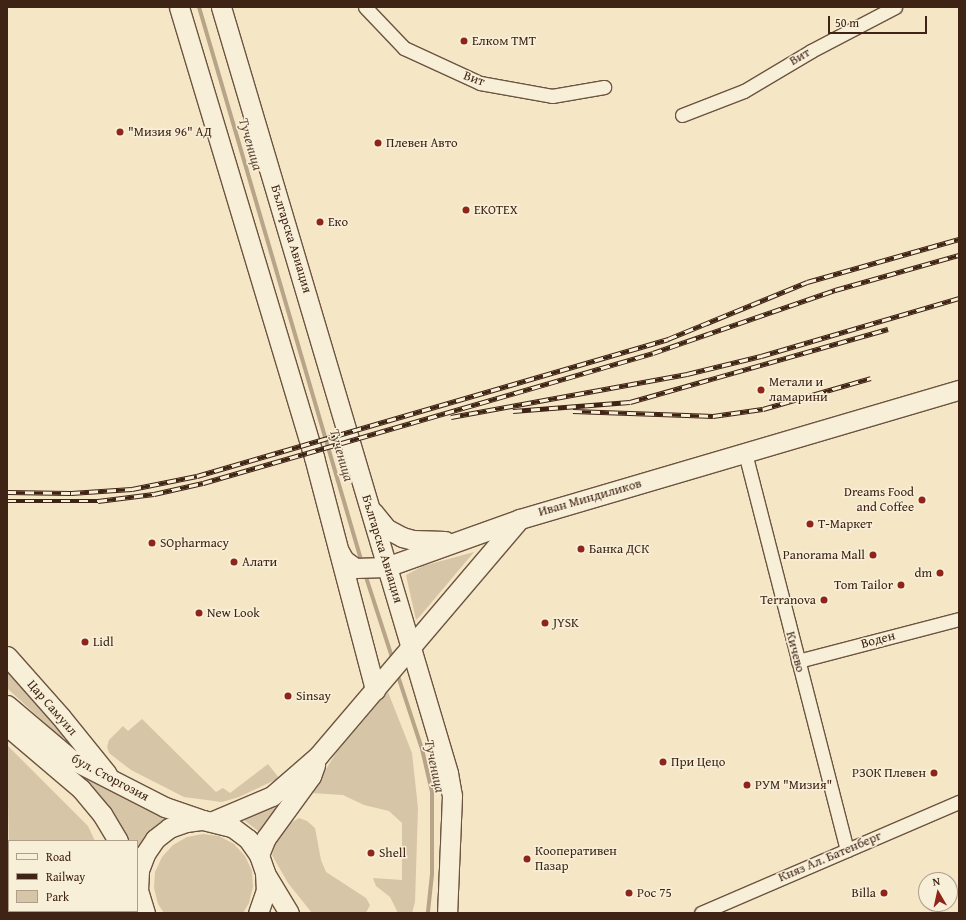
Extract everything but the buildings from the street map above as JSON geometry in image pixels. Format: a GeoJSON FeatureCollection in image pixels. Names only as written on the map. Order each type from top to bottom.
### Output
{"type":"FeatureCollection","features":[{"type":"Feature","properties":{"kind":"street"},"geometry":{"type":"LineString","coordinates":[[179,7],[312,450],[339,550],[380,684]]}},
{"type":"Feature","properties":{"kind":"street","name":"Българска Авиация"},"geometry":{"type":"LineString","coordinates":[[221,7],[367,500],[383,568],[451,784],[447,913]]}},
{"type":"Feature","properties":{"kind":"street","name":"Вит"},"geometry":{"type":"LineString","coordinates":[[365,7],[404,48],[480,83],[552,96],[604,87]]}},
{"type":"Feature","properties":{"kind":"street","name":"Вит"},"geometry":{"type":"LineString","coordinates":[[682,116],[744,91],[811,50],[895,7]]}},
{"type":"Feature","properties":{"kind":"street","name":"Иван Миндиликов"},"geometry":{"type":"LineString","coordinates":[[145,913],[138,891],[138,869],[145,854],[155,840],[169,828],[186,822],[208,820],[272,796],[318,756],[520,518],[959,390]]}},
{"type":"Feature","properties":{"kind":"street","name":"Кичево"},"geometry":{"type":"LineString","coordinates":[[745,453],[847,850]]}},
{"type":"Feature","properties":{"kind":"street"},"geometry":{"type":"LineString","coordinates":[[367,500],[380,523],[394,533],[413,540],[453,542]]}},
{"type":"Feature","properties":{"kind":"street"},"geometry":{"type":"LineString","coordinates":[[339,550],[344,560],[355,568],[383,568],[520,518]]}},
{"type":"Feature","properties":{"kind":"street","name":"Воден"},"geometry":{"type":"LineString","coordinates":[[798,661],[959,618]]}},
{"type":"Feature","properties":{"kind":"street","name":"Цар Самуил"},"geometry":{"type":"LineString","coordinates":[[7,656],[62,717],[111,780]]}},
{"type":"Feature","properties":{"kind":"street","name":"бул. Сторгозия"},"geometry":{"type":"LineString","coordinates":[[7,705],[71,759],[165,808],[208,820],[237,831],[248,839],[259,855],[265,872]]}},
{"type":"Feature","properties":{"kind":"street","name":"бул. Сторгозия"},"geometry":{"type":"LineString","coordinates":[[7,726],[81,789],[102,814],[117,840]]}},
{"type":"Feature","properties":{"kind":"street","name":"Иван Миндиликов"},"geometry":{"type":"LineString","coordinates":[[259,855],[266,838],[311,776],[318,756]]}},
{"type":"Feature","properties":{"kind":"street","name":"Княз Ал. Батенберг"},"geometry":{"type":"LineString","coordinates":[[701,913],[959,802]]}},
{"type":"Feature","properties":{"kind":"street"},"geometry":{"type":"LineString","coordinates":[[258,913],[266,890],[265,872]]}},
{"type":"Feature","properties":{"kind":"street"},"geometry":{"type":"LineString","coordinates":[[265,872],[289,913]]}},
{"type":"Feature","properties":{"kind":"green space"},"geometry":{"type":"Polygon","coordinates":[[[474,552],[416,620],[406,575],[423,566],[474,552]]]}},
{"type":"Feature","properties":{"kind":"green space"},"geometry":{"type":"Polygon","coordinates":[[[7,667],[67,737],[61,738],[7,688],[7,667]]]}},
{"type":"Feature","properties":{"kind":"green space"},"geometry":{"type":"Polygon","coordinates":[[[388,692],[412,753],[418,808],[415,902],[412,913],[398,913],[390,897],[376,886],[373,878],[402,880],[402,823],[389,811],[364,805],[343,795],[311,793],[336,753],[388,692]]]}},
{"type":"Feature","properties":{"kind":"green space"},"geometry":{"type":"Polygon","coordinates":[[[7,710],[170,818],[138,850],[138,840],[123,840],[7,710]]]}},
{"type":"Feature","properties":{"kind":"green space"},"geometry":{"type":"Polygon","coordinates":[[[142,719],[216,792],[223,788],[230,793],[268,764],[279,778],[239,797],[222,802],[184,797],[131,770],[109,753],[107,747],[109,740],[123,726],[128,731],[142,719]]]}},
{"type":"Feature","properties":{"kind":"green space"},"geometry":{"type":"Polygon","coordinates":[[[7,745],[88,826],[95,840],[9,840],[7,745]]]}},
{"type":"Feature","properties":{"kind":"green space"},"geometry":{"type":"Polygon","coordinates":[[[284,797],[261,833],[241,818],[284,797]]]}},
{"type":"Feature","properties":{"kind":"green space"},"geometry":{"type":"Polygon","coordinates":[[[299,818],[307,821],[315,828],[321,860],[326,872],[366,898],[370,905],[366,913],[312,913],[288,883],[272,855],[276,841],[292,822],[299,818]]]}},
{"type":"Feature","properties":{"kind":"green space"},"geometry":{"type":"Polygon","coordinates":[[[203,834],[219,836],[234,844],[245,856],[252,871],[253,887],[249,903],[243,913],[164,913],[158,904],[154,888],[155,872],[162,857],[173,845],[187,837],[203,834]]]}},
{"type":"Feature","properties":{"kind":"waterway","name":"Тученица"},"geometry":{"type":"LineString","coordinates":[[199,7],[362,563]]}},
{"type":"Feature","properties":{"kind":"waterway","name":"Тученица"},"geometry":{"type":"LineString","coordinates":[[365,574],[393,660]]}},
{"type":"Feature","properties":{"kind":"waterway","name":"Тученица"},"geometry":{"type":"LineString","coordinates":[[397,673],[422,749],[432,792],[432,874],[428,913]]}},
{"type":"Feature","properties":{"kind":"railway"},"geometry":{"type":"LineString","coordinates":[[7,492],[71,493],[132,489],[197,476],[668,339],[807,282],[959,239]]}},
{"type":"Feature","properties":{"kind":"railway"},"geometry":{"type":"LineString","coordinates":[[7,501],[98,501],[154,494],[203,483],[653,353],[835,290],[959,255]]}},
{"type":"Feature","properties":{"kind":"railway"},"geometry":{"type":"LineString","coordinates":[[451,417],[687,374],[761,356],[959,298]]}},
{"type":"Feature","properties":{"kind":"railway"},"geometry":{"type":"LineString","coordinates":[[513,411],[630,402],[888,329]]}},
{"type":"Feature","properties":{"kind":"railway"},"geometry":{"type":"LineString","coordinates":[[573,411],[713,416],[763,409],[871,378]]}},
{"type":"Feature","properties":{"kind":"place","name":"Елком ТМТ"},"geometry":{"type":"Point","coordinates":[464,41]}},
{"type":"Feature","properties":{"kind":"place","name":"\"Мизия 96\" АД"},"geometry":{"type":"Point","coordinates":[120,132]}},
{"type":"Feature","properties":{"kind":"place","name":"Плевен Авто"},"geometry":{"type":"Point","coordinates":[378,143]}},
{"type":"Feature","properties":{"kind":"place","name":"EKOTEX"},"geometry":{"type":"Point","coordinates":[466,210]}},
{"type":"Feature","properties":{"kind":"place","name":"Еко"},"geometry":{"type":"Point","coordinates":[320,222]}},
{"type":"Feature","properties":{"kind":"place","name":"Метали и ламарини"},"geometry":{"type":"Point","coordinates":[761,390]}},
{"type":"Feature","properties":{"kind":"place","name":"Dreams Food and Coffee"},"geometry":{"type":"Point","coordinates":[922,500]}},
{"type":"Feature","properties":{"kind":"place","name":"Т-Маркет"},"geometry":{"type":"Point","coordinates":[810,524]}},
{"type":"Feature","properties":{"kind":"place","name":"SOpharmacy"},"geometry":{"type":"Point","coordinates":[152,543]}},
{"type":"Feature","properties":{"kind":"place","name":"Банка ДСК"},"geometry":{"type":"Point","coordinates":[581,549]}},
{"type":"Feature","properties":{"kind":"place","name":"Panorama Mall"},"geometry":{"type":"Point","coordinates":[873,555]}},
{"type":"Feature","properties":{"kind":"place","name":"Алати"},"geometry":{"type":"Point","coordinates":[234,562]}},
{"type":"Feature","properties":{"kind":"place","name":"dm"},"geometry":{"type":"Point","coordinates":[940,573]}},
{"type":"Feature","properties":{"kind":"place","name":"Tom Tailor"},"geometry":{"type":"Point","coordinates":[901,585]}},
{"type":"Feature","properties":{"kind":"place","name":"Terranova"},"geometry":{"type":"Point","coordinates":[824,600]}},
{"type":"Feature","properties":{"kind":"place","name":"New Look"},"geometry":{"type":"Point","coordinates":[199,613]}},
{"type":"Feature","properties":{"kind":"place","name":"JYSK"},"geometry":{"type":"Point","coordinates":[545,623]}},
{"type":"Feature","properties":{"kind":"place","name":"Lidl"},"geometry":{"type":"Point","coordinates":[85,642]}},
{"type":"Feature","properties":{"kind":"place","name":"Sinsay"},"geometry":{"type":"Point","coordinates":[288,696]}},
{"type":"Feature","properties":{"kind":"place","name":"При Цецо"},"geometry":{"type":"Point","coordinates":[663,762]}},
{"type":"Feature","properties":{"kind":"place","name":"РЗОК Плевен"},"geometry":{"type":"Point","coordinates":[934,773]}},
{"type":"Feature","properties":{"kind":"place","name":"РУМ \"Мизия\""},"geometry":{"type":"Point","coordinates":[747,785]}},
{"type":"Feature","properties":{"kind":"place","name":"Shell"},"geometry":{"type":"Point","coordinates":[371,853]}},
{"type":"Feature","properties":{"kind":"place","name":"Кооперативен Пазар"},"geometry":{"type":"Point","coordinates":[527,859]}},
{"type":"Feature","properties":{"kind":"place","name":"Рос 75"},"geometry":{"type":"Point","coordinates":[629,893]}},
{"type":"Feature","properties":{"kind":"place","name":"Billa"},"geometry":{"type":"Point","coordinates":[884,893]}}]}
